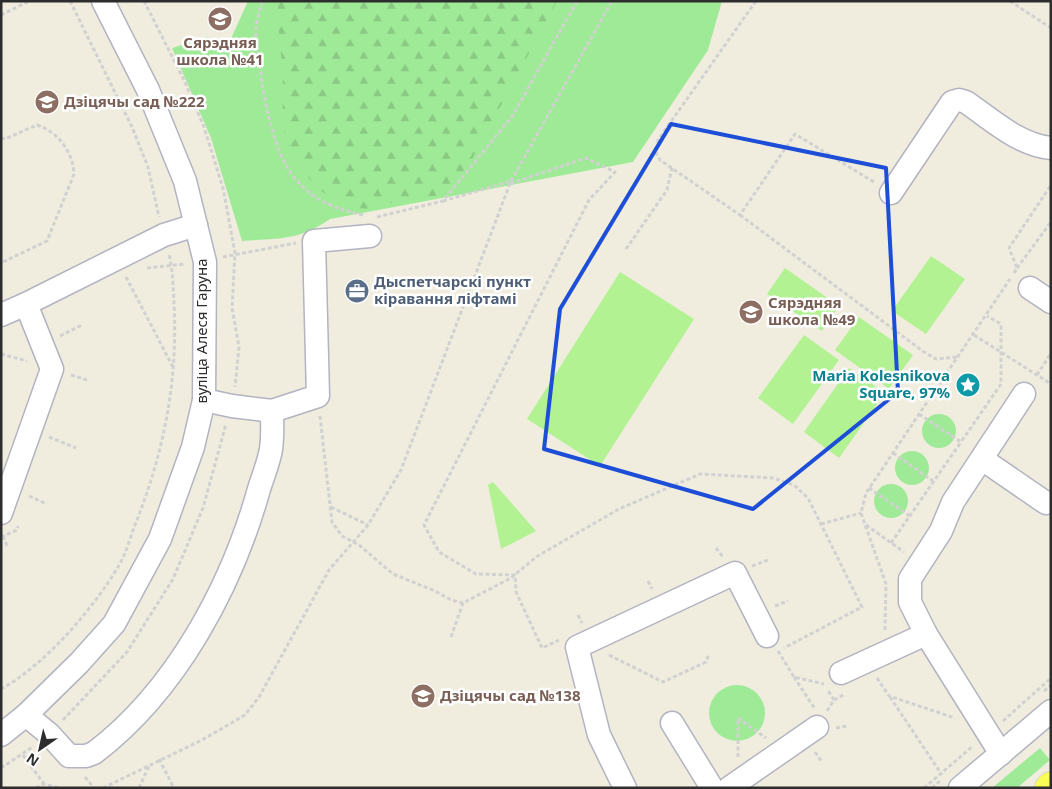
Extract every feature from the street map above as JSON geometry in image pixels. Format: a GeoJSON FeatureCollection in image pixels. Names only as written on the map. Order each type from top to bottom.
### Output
{"type":"FeatureCollection","features":[{"type":"Feature","properties":{"kind":"street","name":"вуліца Алеся Гаруна"},"geometry":{"type":"LineString","coordinates":[[1,735],[26,714],[79,663],[114,624],[160,538],[193,447],[204,400],[205,262],[185,181],[148,90],[103,1]]}},
{"type":"Feature","properties":{"kind":"street"},"geometry":{"type":"LineString","coordinates":[[891,193],[952,102],[959,100],[966,102],[1026,142],[1037,147],[1051,148]]}},
{"type":"Feature","properties":{"kind":"street"},"geometry":{"type":"LineString","coordinates":[[204,400],[272,411],[318,396],[314,241],[369,223]]}},
{"type":"Feature","properties":{"kind":"street"},"geometry":{"type":"LineString","coordinates":[[1,315],[164,235],[196,225]]}},
{"type":"Feature","properties":{"kind":"street"},"geometry":{"type":"LineString","coordinates":[[1030,288],[1051,302]]}},
{"type":"Feature","properties":{"kind":"street"},"geometry":{"type":"LineString","coordinates":[[1,513],[52,369],[26,304]]}},
{"type":"Feature","properties":{"kind":"street"},"geometry":{"type":"LineString","coordinates":[[1001,754],[926,634],[910,602],[910,579],[941,531],[953,502],[982,459],[1033,392]]}},
{"type":"Feature","properties":{"kind":"street"},"geometry":{"type":"LineString","coordinates":[[26,714],[49,734],[69,756],[86,756],[94,753],[154,694],[195,637],[235,561],[253,511],[271,449],[272,411]]}},
{"type":"Feature","properties":{"kind":"street"},"geometry":{"type":"LineString","coordinates":[[982,459],[1046,503]]}},
{"type":"Feature","properties":{"kind":"street"},"geometry":{"type":"LineString","coordinates":[[625,788],[599,735],[576,647],[735,572],[772,644]]}},
{"type":"Feature","properties":{"kind":"street"},"geometry":{"type":"LineString","coordinates":[[841,673],[926,634]]}},
{"type":"Feature","properties":{"kind":"street"},"geometry":{"type":"LineString","coordinates":[[952,783],[1001,754],[1051,711]]}},
{"type":"Feature","properties":{"kind":"street"},"geometry":{"type":"LineString","coordinates":[[672,723],[712,788]]}},
{"type":"Feature","properties":{"kind":"street"},"geometry":{"type":"LineString","coordinates":[[734,784],[819,723]]}},
{"type":"Feature","properties":{"kind":"path"},"geometry":{"type":"LineString","coordinates":[[1,15],[29,1]]}},
{"type":"Feature","properties":{"kind":"path"},"geometry":{"type":"LineString","coordinates":[[1,688],[17,680],[49,652],[98,596],[119,566],[146,494],[165,433],[175,370],[172,266],[148,167],[135,135],[70,1]]}},
{"type":"Feature","properties":{"kind":"path"},"geometry":{"type":"LineString","coordinates":[[1,768],[23,755],[49,734],[126,652],[173,578],[203,508],[232,406],[239,347],[232,308],[235,253],[223,188],[204,127],[184,80],[144,1]]}},
{"type":"Feature","properties":{"kind":"path"},"geometry":{"type":"LineString","coordinates":[[262,1],[256,29],[262,85],[271,126],[282,155],[300,185],[332,208],[369,223],[511,180],[512,183],[586,158],[616,172],[589,200],[424,525],[438,552],[476,574],[515,575],[516,592],[542,648]]}},
{"type":"Feature","properties":{"kind":"path"},"geometry":{"type":"LineString","coordinates":[[443,201],[513,115],[577,1]]}},
{"type":"Feature","properties":{"kind":"path"},"geometry":{"type":"LineString","coordinates":[[103,788],[159,759],[202,740],[245,715],[260,697],[329,570],[368,525],[401,470],[511,180],[612,1]]}},
{"type":"Feature","properties":{"kind":"path"},"geometry":{"type":"LineString","coordinates":[[756,1],[658,140],[656,153],[660,160],[740,215],[924,352],[936,360],[958,357]]}},
{"type":"Feature","properties":{"kind":"path"},"geometry":{"type":"LineString","coordinates":[[1010,1],[1051,28]]}},
{"type":"Feature","properties":{"kind":"path"},"geometry":{"type":"LineString","coordinates":[[1,138],[6,139],[37,125],[48,128],[58,136],[74,165],[74,174],[47,241],[1,263]]}},
{"type":"Feature","properties":{"kind":"path"},"geometry":{"type":"LineString","coordinates":[[740,215],[795,134],[891,193]]}},
{"type":"Feature","properties":{"kind":"path"},"geometry":{"type":"LineString","coordinates":[[626,249],[666,190],[672,168]]}},
{"type":"Feature","properties":{"kind":"path"},"geometry":{"type":"LineString","coordinates":[[1017,268],[1009,248],[1051,185]]}},
{"type":"Feature","properties":{"kind":"path"},"geometry":{"type":"LineString","coordinates":[[866,525],[861,513],[869,488],[974,335],[1017,268],[1051,222]]}},
{"type":"Feature","properties":{"kind":"path"},"geometry":{"type":"LineString","coordinates":[[235,253],[314,241]]}},
{"type":"Feature","properties":{"kind":"path"},"geometry":{"type":"LineString","coordinates":[[142,268],[172,266]]}},
{"type":"Feature","properties":{"kind":"path"},"geometry":{"type":"LineString","coordinates":[[123,270],[175,370]]}},
{"type":"Feature","properties":{"kind":"path"},"geometry":{"type":"LineString","coordinates":[[891,543],[1001,384],[1001,324],[986,316]]}},
{"type":"Feature","properties":{"kind":"path"},"geometry":{"type":"LineString","coordinates":[[54,339],[82,325]]}},
{"type":"Feature","properties":{"kind":"path"},"geometry":{"type":"LineString","coordinates":[[974,335],[1051,384]]}},
{"type":"Feature","properties":{"kind":"path"},"geometry":{"type":"LineString","coordinates":[[1036,376],[1051,353]]}},
{"type":"Feature","properties":{"kind":"path"},"geometry":{"type":"LineString","coordinates":[[1033,392],[1047,382]]}},
{"type":"Feature","properties":{"kind":"path"},"geometry":{"type":"LineString","coordinates":[[318,396],[332,522],[342,536],[354,542],[393,574],[435,591],[451,600],[464,603],[511,578]]}},
{"type":"Feature","properties":{"kind":"path"},"geometry":{"type":"LineString","coordinates":[[919,414],[961,442]]}},
{"type":"Feature","properties":{"kind":"path"},"geometry":{"type":"LineString","coordinates":[[48,437],[76,448]]}},
{"type":"Feature","properties":{"kind":"path"},"geometry":{"type":"LineString","coordinates":[[893,453],[933,481]]}},
{"type":"Feature","properties":{"kind":"path"},"geometry":{"type":"LineString","coordinates":[[869,488],[910,516]]}},
{"type":"Feature","properties":{"kind":"path"},"geometry":{"type":"LineString","coordinates":[[28,496],[47,504]]}},
{"type":"Feature","properties":{"kind":"path"},"geometry":{"type":"LineString","coordinates":[[330,506],[368,525]]}},
{"type":"Feature","properties":{"kind":"path"},"geometry":{"type":"LineString","coordinates":[[821,524],[861,513]]}},
{"type":"Feature","properties":{"kind":"path"},"geometry":{"type":"LineString","coordinates":[[1,537],[3,536],[8,548]]}},
{"type":"Feature","properties":{"kind":"path"},"geometry":{"type":"LineString","coordinates":[[747,568],[768,560]]}},
{"type":"Feature","properties":{"kind":"path"},"geometry":{"type":"LineString","coordinates":[[767,609],[788,600]]}},
{"type":"Feature","properties":{"kind":"path"},"geometry":{"type":"LineString","coordinates":[[451,637],[464,603]]}},
{"type":"Feature","properties":{"kind":"path"},"geometry":{"type":"LineString","coordinates":[[772,644],[794,677],[824,684],[834,700],[819,723]]}},
{"type":"Feature","properties":{"kind":"path"},"geometry":{"type":"LineString","coordinates":[[602,651],[663,682],[706,662],[709,654]]}},
{"type":"Feature","properties":{"kind":"path"},"geometry":{"type":"LineString","coordinates":[[883,672],[876,676],[952,783]]}},
{"type":"Feature","properties":{"kind":"path"},"geometry":{"type":"LineString","coordinates":[[889,696],[963,720]]}},
{"type":"Feature","properties":{"kind":"path"},"geometry":{"type":"LineString","coordinates":[[734,784],[738,718],[781,750]]}},
{"type":"Feature","properties":{"kind":"path"},"geometry":{"type":"LineString","coordinates":[[23,755],[44,784],[59,788]]}},
{"type":"Feature","properties":{"kind":"path"},"geometry":{"type":"LineString","coordinates":[[159,759],[174,788]]}},
{"type":"Feature","properties":{"kind":"path"},"geometry":{"type":"LineString","coordinates":[[139,788],[150,765]]}},
{"type":"Feature","properties":{"kind":"path"},"geometry":{"type":"LineString","coordinates":[[36,788],[44,784]]}},
{"type":"Feature","properties":{"kind":"highlighted area"},"geometry":{"type":"Polygon","coordinates":[[[671,124],[886,168],[898,392],[753,509],[544,449],[560,309],[671,124]]]}},
{"type":"Feature","properties":{"kind":"green space"},"geometry":{"type":"Polygon","coordinates":[[[248,1],[722,1],[708,50],[633,162],[330,219],[298,235],[278,239],[242,241],[211,138],[172,48],[207,37],[229,43],[248,1]]]}},
{"type":"Feature","properties":{"kind":"green space"},"geometry":{"type":"Polygon","coordinates":[[[278,1],[557,1],[470,163],[455,182],[446,191],[435,196],[406,198],[379,207],[361,208],[347,206],[322,192],[302,170],[288,144],[283,124],[283,77],[278,1]]]}},
{"type":"Feature","properties":{"kind":"green space"},"geometry":{"type":"Polygon","coordinates":[[[931,256],[965,279],[926,334],[892,311],[931,256]]]}},
{"type":"Feature","properties":{"kind":"green space"},"geometry":{"type":"Polygon","coordinates":[[[785,268],[839,306],[822,331],[767,294],[785,268]]]}},
{"type":"Feature","properties":{"kind":"green space"},"geometry":{"type":"Polygon","coordinates":[[[620,272],[694,319],[600,466],[527,419],[620,272]]]}},
{"type":"Feature","properties":{"kind":"green space"},"geometry":{"type":"Polygon","coordinates":[[[859,317],[913,355],[889,389],[835,350],[859,317]]]}},
{"type":"Feature","properties":{"kind":"green space"},"geometry":{"type":"Polygon","coordinates":[[[804,335],[839,360],[793,424],[758,398],[804,335]]]}},
{"type":"Feature","properties":{"kind":"green space"},"geometry":{"type":"Polygon","coordinates":[[[849,368],[885,393],[839,458],[804,432],[849,368]]]}},
{"type":"Feature","properties":{"kind":"green space"},"geometry":{"type":"Polygon","coordinates":[[[939,414],[951,419],[956,431],[951,443],[939,448],[927,443],[922,431],[927,419],[939,414]]]}},
{"type":"Feature","properties":{"kind":"green space"},"geometry":{"type":"Polygon","coordinates":[[[912,451],[924,456],[929,468],[924,480],[912,485],[900,480],[895,468],[900,456],[912,451]]]}},
{"type":"Feature","properties":{"kind":"green space"},"geometry":{"type":"Polygon","coordinates":[[[493,482],[536,531],[501,549],[488,485],[493,482]]]}},
{"type":"Feature","properties":{"kind":"green space"},"geometry":{"type":"Polygon","coordinates":[[[891,484],[903,489],[908,501],[903,513],[891,518],[879,513],[874,501],[879,489],[891,484]]]}},
{"type":"Feature","properties":{"kind":"green space"},"geometry":{"type":"Polygon","coordinates":[[[731,685],[743,685],[757,693],[765,707],[763,724],[757,733],[743,741],[731,741],[721,736],[714,729],[709,719],[709,707],[714,697],[721,690],[731,685]]]}},
{"type":"Feature","properties":{"kind":"green space"},"geometry":{"type":"Polygon","coordinates":[[[1040,748],[1050,760],[1017,788],[992,788],[1040,748]]]}},
{"type":"Feature","properties":{"kind":"place","name":"Сярэдняя школа №41"},"geometry":{"type":"Point","coordinates":[220,19]}},
{"type":"Feature","properties":{"kind":"place","name":"Дзіцячы сад №222"},"geometry":{"type":"Point","coordinates":[47,102]}},
{"type":"Feature","properties":{"kind":"place","name":"Дыспетчарскі пункт кіравання ліфтамі"},"geometry":{"type":"Point","coordinates":[357,291]}},
{"type":"Feature","properties":{"kind":"place","name":"Сярэдняя школа №49"},"geometry":{"type":"Point","coordinates":[751,312]}},
{"type":"Feature","properties":{"kind":"place","name":"Maria Kolesnikova Square, 97%"},"geometry":{"type":"Point","coordinates":[968,385]}},
{"type":"Feature","properties":{"kind":"place","name":"Дзіцячы сад №138"},"geometry":{"type":"Point","coordinates":[423,696]}}]}
